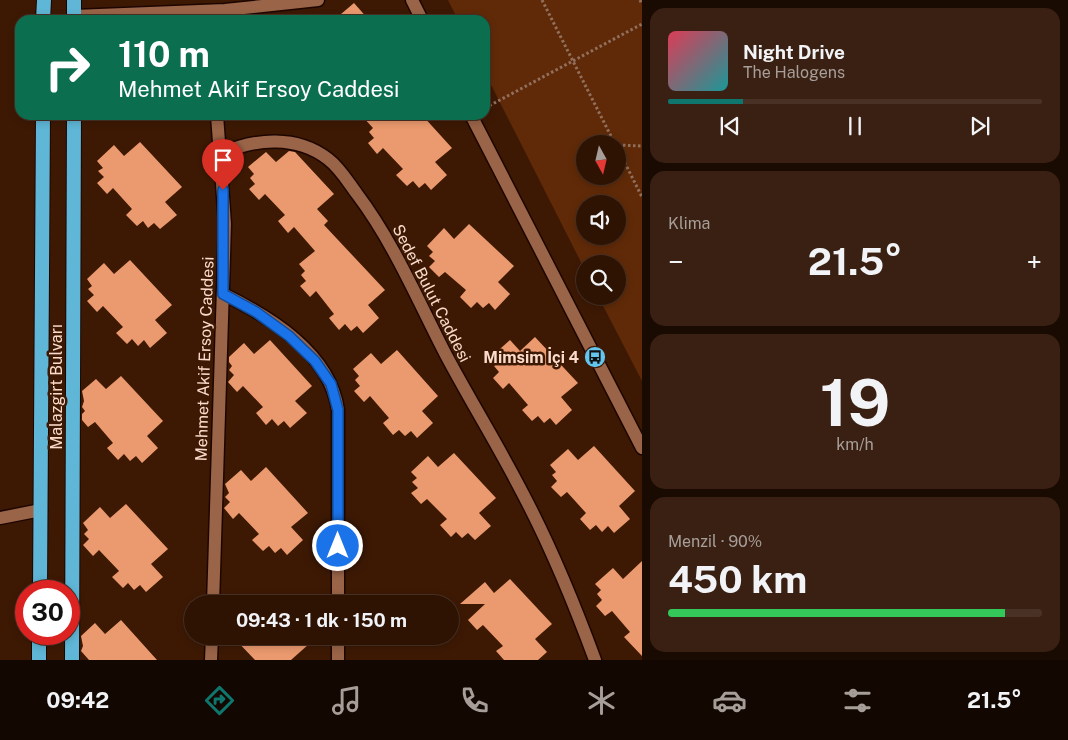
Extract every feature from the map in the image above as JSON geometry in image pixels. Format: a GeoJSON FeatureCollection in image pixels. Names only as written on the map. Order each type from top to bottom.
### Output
{"type":"FeatureCollection","features":[{"type":"Feature","properties":{"kind":"highway"},"geometry":{"type":"LineString","coordinates":[[44,0],[44,15]]}},
{"type":"Feature","properties":{"kind":"highway"},"geometry":{"type":"LineString","coordinates":[[74,0],[74,15]]}},
{"type":"Feature","properties":{"kind":"highway","name":"Malazgirt Bulvarı"},"geometry":{"type":"LineString","coordinates":[[40,580],[43,120]]}},
{"type":"Feature","properties":{"kind":"highway","name":"Malazgirt Bulvarı"},"geometry":{"type":"LineString","coordinates":[[72,660],[74,120]]}},
{"type":"Feature","properties":{"kind":"highway"},"geometry":{"type":"LineString","coordinates":[[39,645],[39,660]]}},
{"type":"Feature","properties":{"kind":"street"},"geometry":{"type":"LineString","coordinates":[[201,15],[318,0]]}},
{"type":"Feature","properties":{"kind":"street"},"geometry":{"type":"LineString","coordinates":[[412,0],[420,15]]}},
{"type":"Feature","properties":{"kind":"street","name":"Mehmet Akif Ersoy Caddesi"},"geometry":{"type":"LineString","coordinates":[[213,595],[225,224],[218,120]]}},
{"type":"Feature","properties":{"kind":"street"},"geometry":{"type":"LineString","coordinates":[[474,120],[642,448]]}},
{"type":"Feature","properties":{"kind":"street","name":"Sedef Bulut Caddesi"},"geometry":{"type":"LineString","coordinates":[[221,154],[256,142],[293,143],[320,154],[344,176],[384,234],[463,387],[524,495],[555,560],[595,660]]}},
{"type":"Feature","properties":{"kind":"street"},"geometry":{"type":"LineString","coordinates":[[223,294],[256,312],[289,336],[315,361],[331,384],[338,410],[338,595]]}},
{"type":"Feature","properties":{"kind":"street"},"geometry":{"type":"LineString","coordinates":[[0,518],[41,510]]}},
{"type":"Feature","properties":{"kind":"street"},"geometry":{"type":"LineString","coordinates":[[211,660],[212,645]]}},
{"type":"Feature","properties":{"kind":"street"},"geometry":{"type":"LineString","coordinates":[[338,645],[338,660]]}},
{"type":"Feature","properties":{"kind":"path"},"geometry":{"type":"LineString","coordinates":[[542,0],[611,135]]}},
{"type":"Feature","properties":{"kind":"path"},"geometry":{"type":"LineString","coordinates":[[640,0],[642,4]]}},
{"type":"Feature","properties":{"kind":"path"},"geometry":{"type":"LineString","coordinates":[[490,105],[642,24]]}},
{"type":"Feature","properties":{"kind":"path"},"geometry":{"type":"LineString","coordinates":[[626,145],[642,146]]}},
{"type":"Feature","properties":{"kind":"path"},"geometry":{"type":"LineString","coordinates":[[626,165],[642,197]]}},
{"type":"Feature","properties":{"kind":"shaded area"},"geometry":{"type":"Polygon","coordinates":[[[448,0],[642,0],[642,381],[603,305],[626,305],[626,255],[577,255],[490,83],[490,15],[456,15],[448,0]]]}},
{"type":"Feature","properties":{"kind":"building"},"geometry":{"type":"Polygon","coordinates":[[[354,3],[365,15],[340,15],[354,3]]]}},
{"type":"Feature","properties":{"kind":"building"},"geometry":{"type":"Polygon","coordinates":[[[366,120],[427,120],[452,148],[435,162],[447,175],[431,190],[425,183],[419,188],[413,181],[407,186],[396,175],[403,169],[383,148],[377,154],[368,143],[374,138],[369,132],[373,128],[366,120]]]}},
{"type":"Feature","properties":{"kind":"building"},"geometry":{"type":"Polygon","coordinates":[[[140,142],[182,187],[165,202],[177,215],[160,229],[154,223],[148,228],[143,221],[137,226],[126,215],[132,209],[113,188],[107,194],[97,183],[104,177],[98,171],[103,168],[97,161],[114,145],[124,156],[140,142]]]}},
{"type":"Feature","properties":{"kind":"building"},"geometry":{"type":"Polygon","coordinates":[[[289,151],[295,152],[334,194],[317,209],[328,221],[324,225],[385,290],[368,305],[379,318],[363,333],[357,326],[351,331],[345,324],[339,330],[329,318],[334,314],[316,291],[310,297],[300,286],[306,281],[301,275],[305,271],[299,264],[315,251],[294,227],[288,233],[278,221],[285,215],[265,194],[259,200],[249,189],[255,184],[250,178],[254,174],[248,167],[266,152],[276,162],[289,151]]]}},
{"type":"Feature","properties":{"kind":"building"},"geometry":{"type":"Polygon","coordinates":[[[469,224],[514,266],[498,282],[510,294],[495,310],[489,303],[483,308],[477,302],[471,308],[460,297],[466,290],[445,272],[439,277],[429,267],[435,261],[429,256],[433,252],[427,246],[444,228],[454,239],[469,224]]]}},
{"type":"Feature","properties":{"kind":"building"},"geometry":{"type":"Polygon","coordinates":[[[130,260],[172,305],[155,320],[167,333],[150,348],[144,340],[138,346],[132,339],[127,344],[116,333],[123,327],[103,306],[97,312],[87,301],[94,295],[88,289],[92,286],[87,279],[104,263],[114,274],[130,260]]]}},
{"type":"Feature","properties":{"kind":"building"},"geometry":{"type":"Polygon","coordinates":[[[535,337],[578,383],[561,397],[572,410],[556,425],[550,418],[544,423],[538,416],[532,421],[522,410],[528,405],[509,383],[503,389],[493,378],[499,372],[494,366],[498,363],[492,356],[510,340],[520,351],[535,337]]]}},
{"type":"Feature","properties":{"kind":"building"},"geometry":{"type":"Polygon","coordinates":[[[270,340],[312,386],[295,401],[307,413],[290,428],[284,421],[278,426],[272,419],[266,425],[256,413],[263,407],[243,386],[237,392],[228,382],[234,375],[229,370],[232,366],[229,362],[229,357],[244,343],[254,354],[270,340]]]}},
{"type":"Feature","properties":{"kind":"building"},"geometry":{"type":"Polygon","coordinates":[[[397,350],[438,396],[422,411],[433,423],[417,438],[411,431],[405,436],[399,430],[393,435],[383,423],[389,418],[370,396],[364,402],[354,391],[360,386],[355,380],[359,376],[353,369],[371,353],[381,364],[397,350]]]}},
{"type":"Feature","properties":{"kind":"building"},"geometry":{"type":"Polygon","coordinates":[[[121,376],[163,421],[147,436],[158,448],[142,463],[136,456],[130,461],[124,454],[118,460],[107,448],[113,443],[95,422],[88,427],[82,420],[82,414],[85,411],[82,407],[84,401],[82,391],[96,379],[106,389],[121,376]]]}},
{"type":"Feature","properties":{"kind":"building"},"geometry":{"type":"Polygon","coordinates":[[[594,446],[635,491],[619,506],[630,519],[614,533],[608,526],[602,532],[596,525],[590,530],[580,519],[586,513],[567,492],[561,497],[551,487],[557,481],[552,475],[556,472],[550,465],[568,449],[578,460],[594,446]]]}},
{"type":"Feature","properties":{"kind":"building"},"geometry":{"type":"Polygon","coordinates":[[[454,453],[496,498],[479,513],[491,526],[475,540],[468,533],[462,538],[456,532],[451,537],[440,525],[447,519],[427,499],[421,504],[411,493],[418,488],[412,482],[417,478],[411,472],[428,456],[438,467],[454,453]]]}},
{"type":"Feature","properties":{"kind":"building"},"geometry":{"type":"Polygon","coordinates":[[[266,467],[308,513],[291,527],[303,540],[287,555],[281,548],[275,553],[269,546],[263,551],[252,540],[259,534],[239,513],[233,519],[224,508],[230,502],[225,497],[229,493],[225,484],[241,470],[251,481],[266,467]]]}},
{"type":"Feature","properties":{"kind":"building"},"geometry":{"type":"Polygon","coordinates":[[[126,504],[168,549],[151,564],[163,577],[146,592],[140,585],[134,590],[128,583],[123,588],[112,577],[119,571],[99,550],[93,556],[83,545],[89,539],[84,534],[88,530],[83,523],[100,507],[110,518],[126,504]]]}},
{"type":"Feature","properties":{"kind":"building"},"geometry":{"type":"Polygon","coordinates":[[[642,561],[642,656],[624,637],[630,632],[612,611],[605,616],[596,606],[602,600],[597,594],[601,590],[595,584],[613,568],[623,579],[642,561]]]}},
{"type":"Feature","properties":{"kind":"building"},"geometry":{"type":"Polygon","coordinates":[[[510,579],[552,624],[535,639],[547,652],[538,660],[504,660],[496,651],[503,646],[483,625],[477,630],[468,620],[485,604],[460,604],[485,582],[494,593],[510,579]]]}},
{"type":"Feature","properties":{"kind":"building"},"geometry":{"type":"Polygon","coordinates":[[[121,620],[157,660],[89,660],[81,651],[83,646],[81,636],[95,623],[105,634],[121,620]]]}},
{"type":"Feature","properties":{"kind":"building"},"geometry":{"type":"Polygon","coordinates":[[[241,645],[308,645],[291,660],[255,660],[241,645]]]}},
{"type":"Feature","properties":{"kind":"place","name":"Mimsim İçi 4"},"geometry":{"type":"Point","coordinates":[595,357]}},
{"type":"Feature","properties":{"kind":"route"},"geometry":{"type":"LineString","coordinates":[[223,190],[225,224],[223,294],[256,312],[303,348],[325,372],[336,397],[338,410],[338,546]]}}]}
